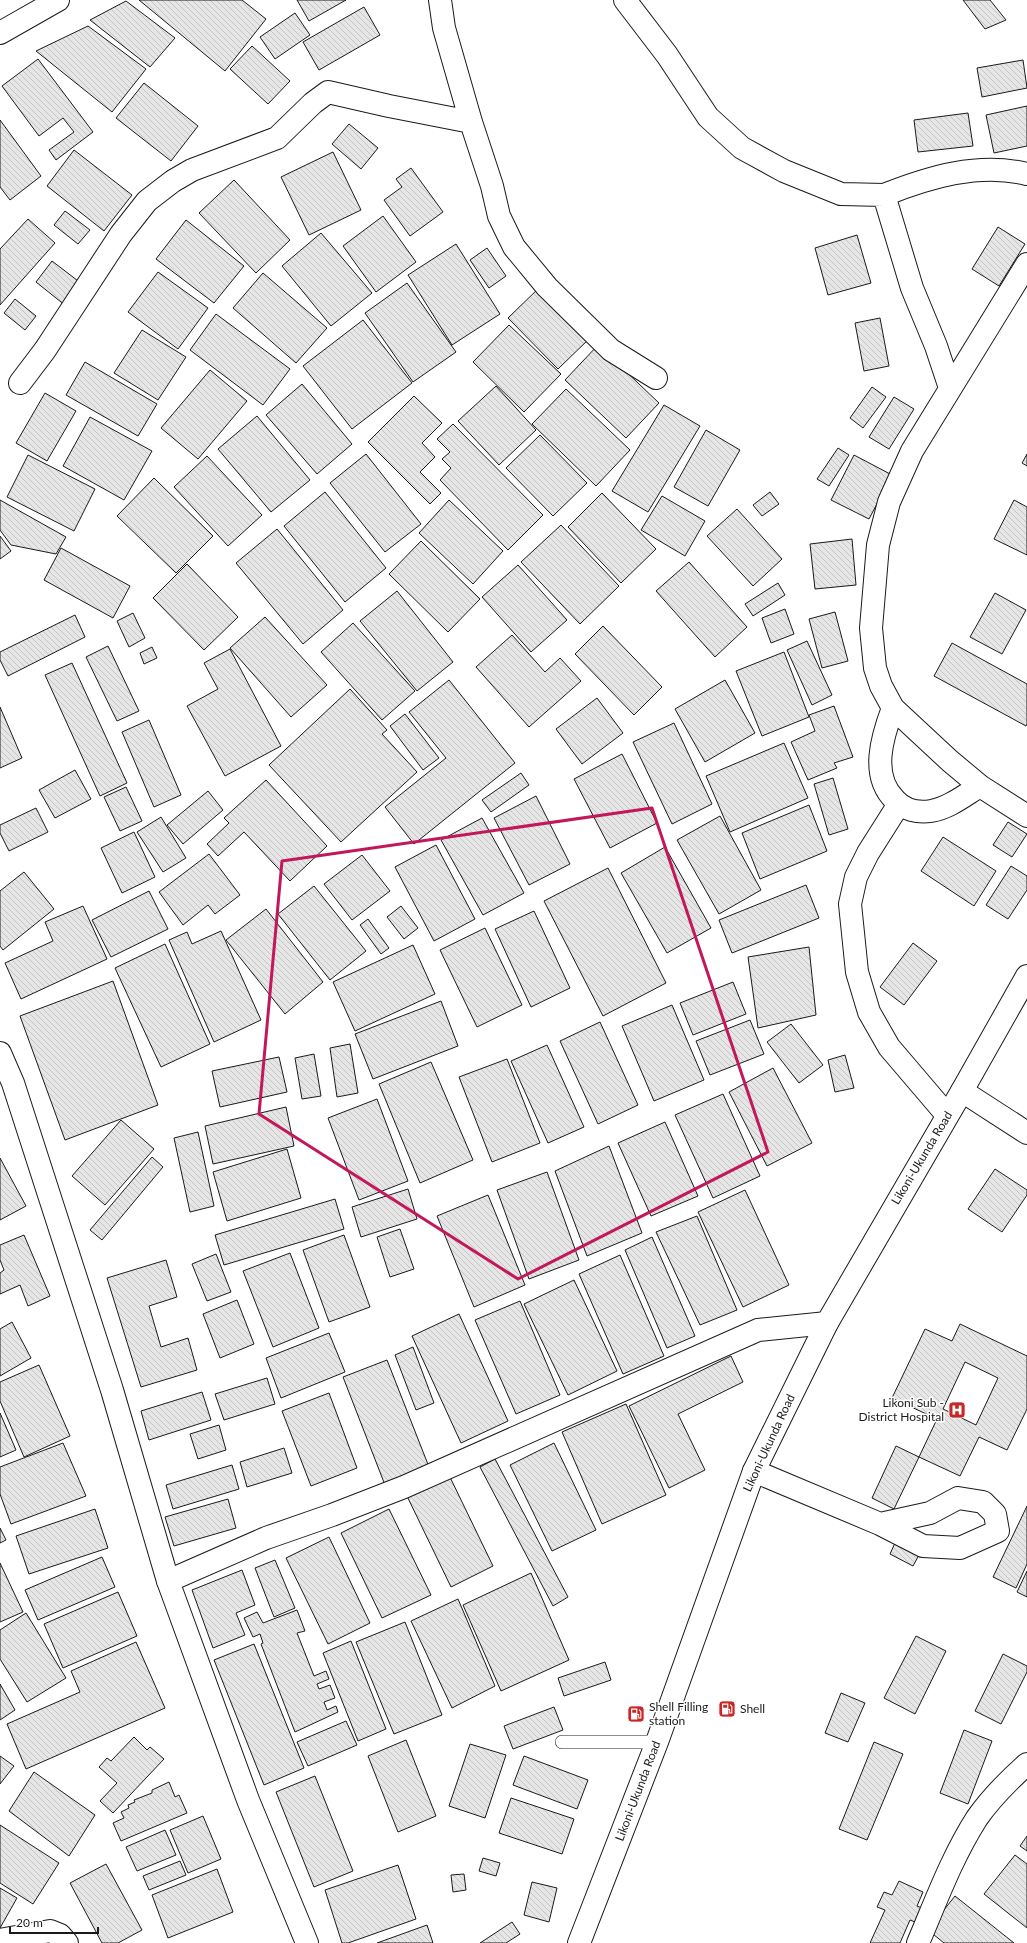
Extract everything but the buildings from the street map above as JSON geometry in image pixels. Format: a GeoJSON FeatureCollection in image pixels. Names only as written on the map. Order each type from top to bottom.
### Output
{"type":"FeatureCollection","features":[{"type":"Feature","properties":{"kind":"main road"},"geometry":{"type":"LineString","coordinates":[[0,33],[58,0]]}},
{"type":"Feature","properties":{"kind":"main road"},"geometry":{"type":"LineString","coordinates":[[440,0],[444,28],[492,186],[499,216],[514,248],[547,287],[611,350],[656,378]]}},
{"type":"Feature","properties":{"kind":"main road"},"geometry":{"type":"LineString","coordinates":[[625,0],[667,55],[708,117],[742,148],[784,171],[841,194],[884,195],[915,183],[963,172],[988,170],[1027,174]]}},
{"type":"Feature","properties":{"kind":"main road"},"geometry":{"type":"LineString","coordinates":[[20,384],[45,350],[122,234],[147,201],[173,181],[192,170],[277,138],[313,103],[328,92],[389,106],[472,122]]}},
{"type":"Feature","properties":{"kind":"main road"},"geometry":{"type":"LineString","coordinates":[[884,195],[912,288],[936,346],[950,388]]}},
{"type":"Feature","properties":{"kind":"main road"},"geometry":{"type":"LineString","coordinates":[[1027,264],[912,451],[889,502],[878,545],[871,628],[875,668],[881,686],[893,708],[950,761],[980,786],[1027,816]]}},
{"type":"Feature","properties":{"kind":"main road"},"geometry":{"type":"LineString","coordinates":[[893,708],[886,726],[880,760],[882,780],[888,794],[899,804],[908,809],[932,810],[946,806],[980,786]]}},
{"type":"Feature","properties":{"kind":"main road"},"geometry":{"type":"LineString","coordinates":[[899,804],[868,853],[856,877],[850,904],[852,940],[857,972],[869,1012],[889,1047],[947,1115]]}},
{"type":"Feature","properties":{"kind":"main road","name":"Likoni-Ukunda Road"},"geometry":{"type":"LineString","coordinates":[[579,1943],[657,1742],[754,1471],[826,1323],[962,1091],[1027,976]]}},
{"type":"Feature","properties":{"kind":"main road"},"geometry":{"type":"LineString","coordinates":[[0,1053],[6,1085],[112,1390],[168,1581],[248,1800],[307,1943]]}},
{"type":"Feature","properties":{"kind":"main road"},"geometry":{"type":"LineString","coordinates":[[962,1091],[1027,1133]]}},
{"type":"Feature","properties":{"kind":"main road"},"geometry":{"type":"LineString","coordinates":[[168,1581],[266,1538],[332,1515],[404,1486],[758,1330],[826,1323]]}},
{"type":"Feature","properties":{"kind":"main road"},"geometry":{"type":"LineString","coordinates":[[754,1471],[880,1524]]}},
{"type":"Feature","properties":{"kind":"main road"},"geometry":{"type":"LineString","coordinates":[[918,1943],[948,1872],[978,1818],[1005,1784],[1027,1764]]}},
{"type":"Feature","properties":{"kind":"main road"},"geometry":{"type":"LineString","coordinates":[[0,1940],[50,1931],[60,1936],[67,1943]]}},
{"type":"Feature","properties":{"kind":"lane"},"geometry":{"type":"LineString","coordinates":[[562,1742],[657,1742]]}},
{"type":"Feature","properties":{"kind":"highlighted area"},"geometry":{"type":"Polygon","coordinates":[[[652,808],[768,1152],[518,1279],[259,1114],[282,861],[652,808]]]}},
{"type":"Feature","properties":{"kind":"place","name":"Likoni Sub - District Hospital"},"geometry":{"type":"Point","coordinates":[957,1410]}},
{"type":"Feature","properties":{"kind":"place","name":"Shell"},"geometry":{"type":"Point","coordinates":[727,1709]}},
{"type":"Feature","properties":{"kind":"place","name":"Shell Filling station"},"geometry":{"type":"Point","coordinates":[636,1714]}}]}
